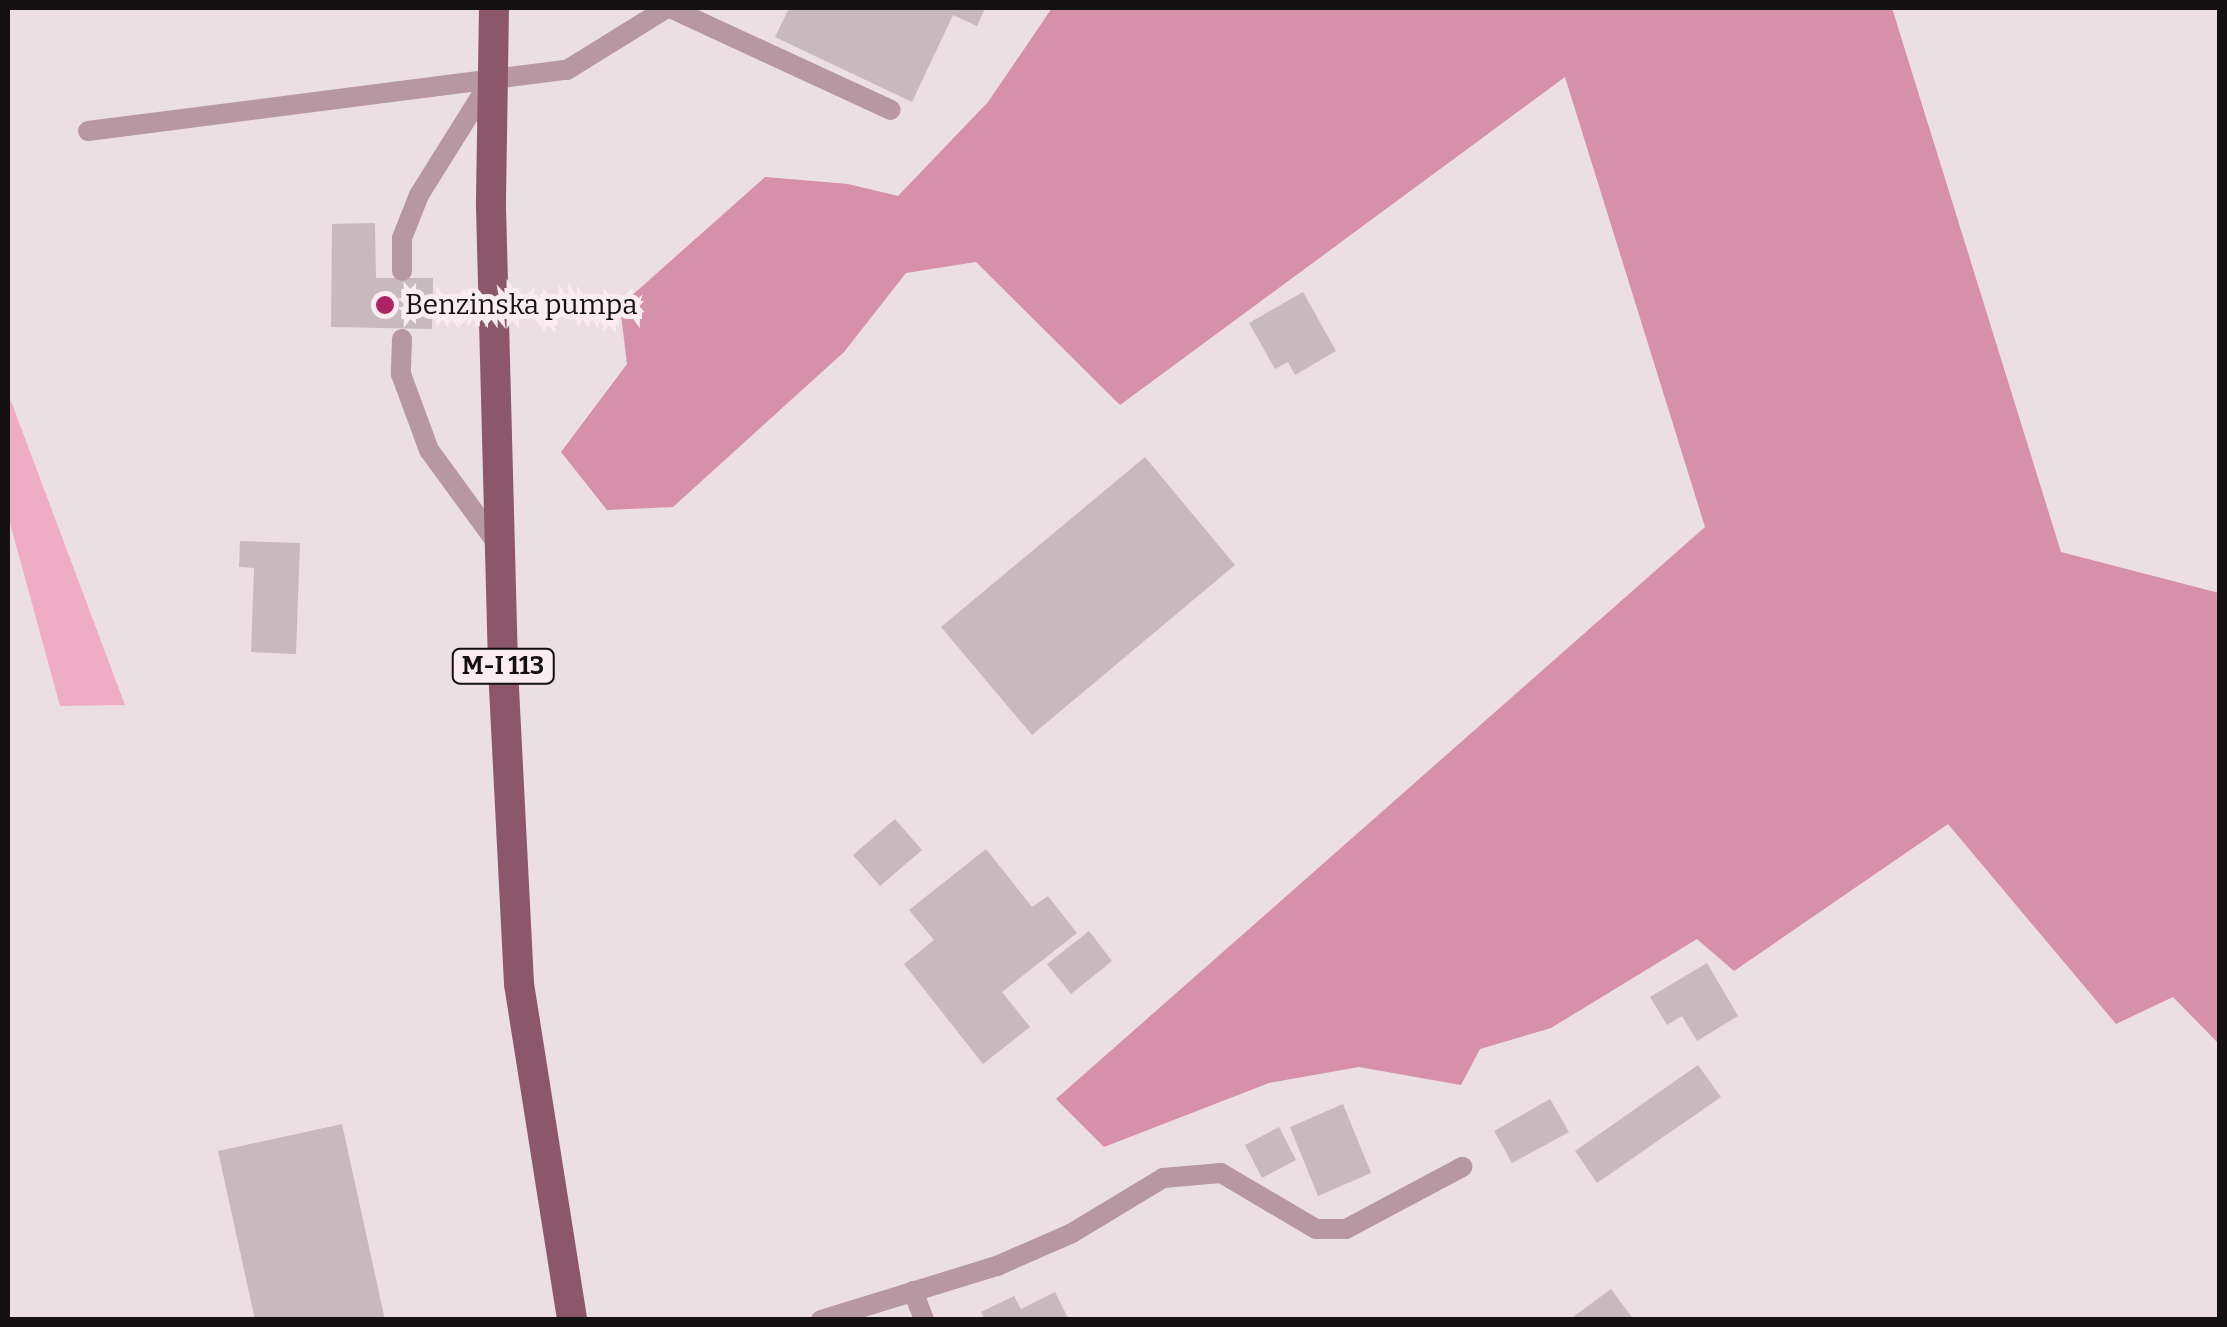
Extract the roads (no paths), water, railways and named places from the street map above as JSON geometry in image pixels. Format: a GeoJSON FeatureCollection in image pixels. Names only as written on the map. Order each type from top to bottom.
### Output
{"type":"FeatureCollection","features":[{"type":"Feature","properties":{"kind":"main road","name":"M-I 113"},"geometry":{"type":"LineString","coordinates":[[494,8],[500,548],[519,984],[572,1320]]}},
{"type":"Feature","properties":{"kind":"lane"},"geometry":{"type":"LineString","coordinates":[[88,131],[493,76],[567,70],[668,8],[891,110]]}},
{"type":"Feature","properties":{"kind":"lane"},"geometry":{"type":"LineString","coordinates":[[402,271],[402,238],[419,195],[493,76]]}},
{"type":"Feature","properties":{"kind":"lane"},"geometry":{"type":"LineString","coordinates":[[402,339],[401,374],[429,450],[500,548]]}},
{"type":"Feature","properties":{"kind":"lane"},"geometry":{"type":"LineString","coordinates":[[821,1320],[1072,1233],[1163,1178],[1221,1173],[1316,1229],[1346,1230],[1462,1167]]}},
{"type":"Feature","properties":{"kind":"lane"},"geometry":{"type":"LineString","coordinates":[[913,1291],[924,1320]]}},
{"type":"Feature","properties":{"kind":"place","name":"Benzinska pumpa"},"geometry":{"type":"Point","coordinates":[385,305]}}]}
